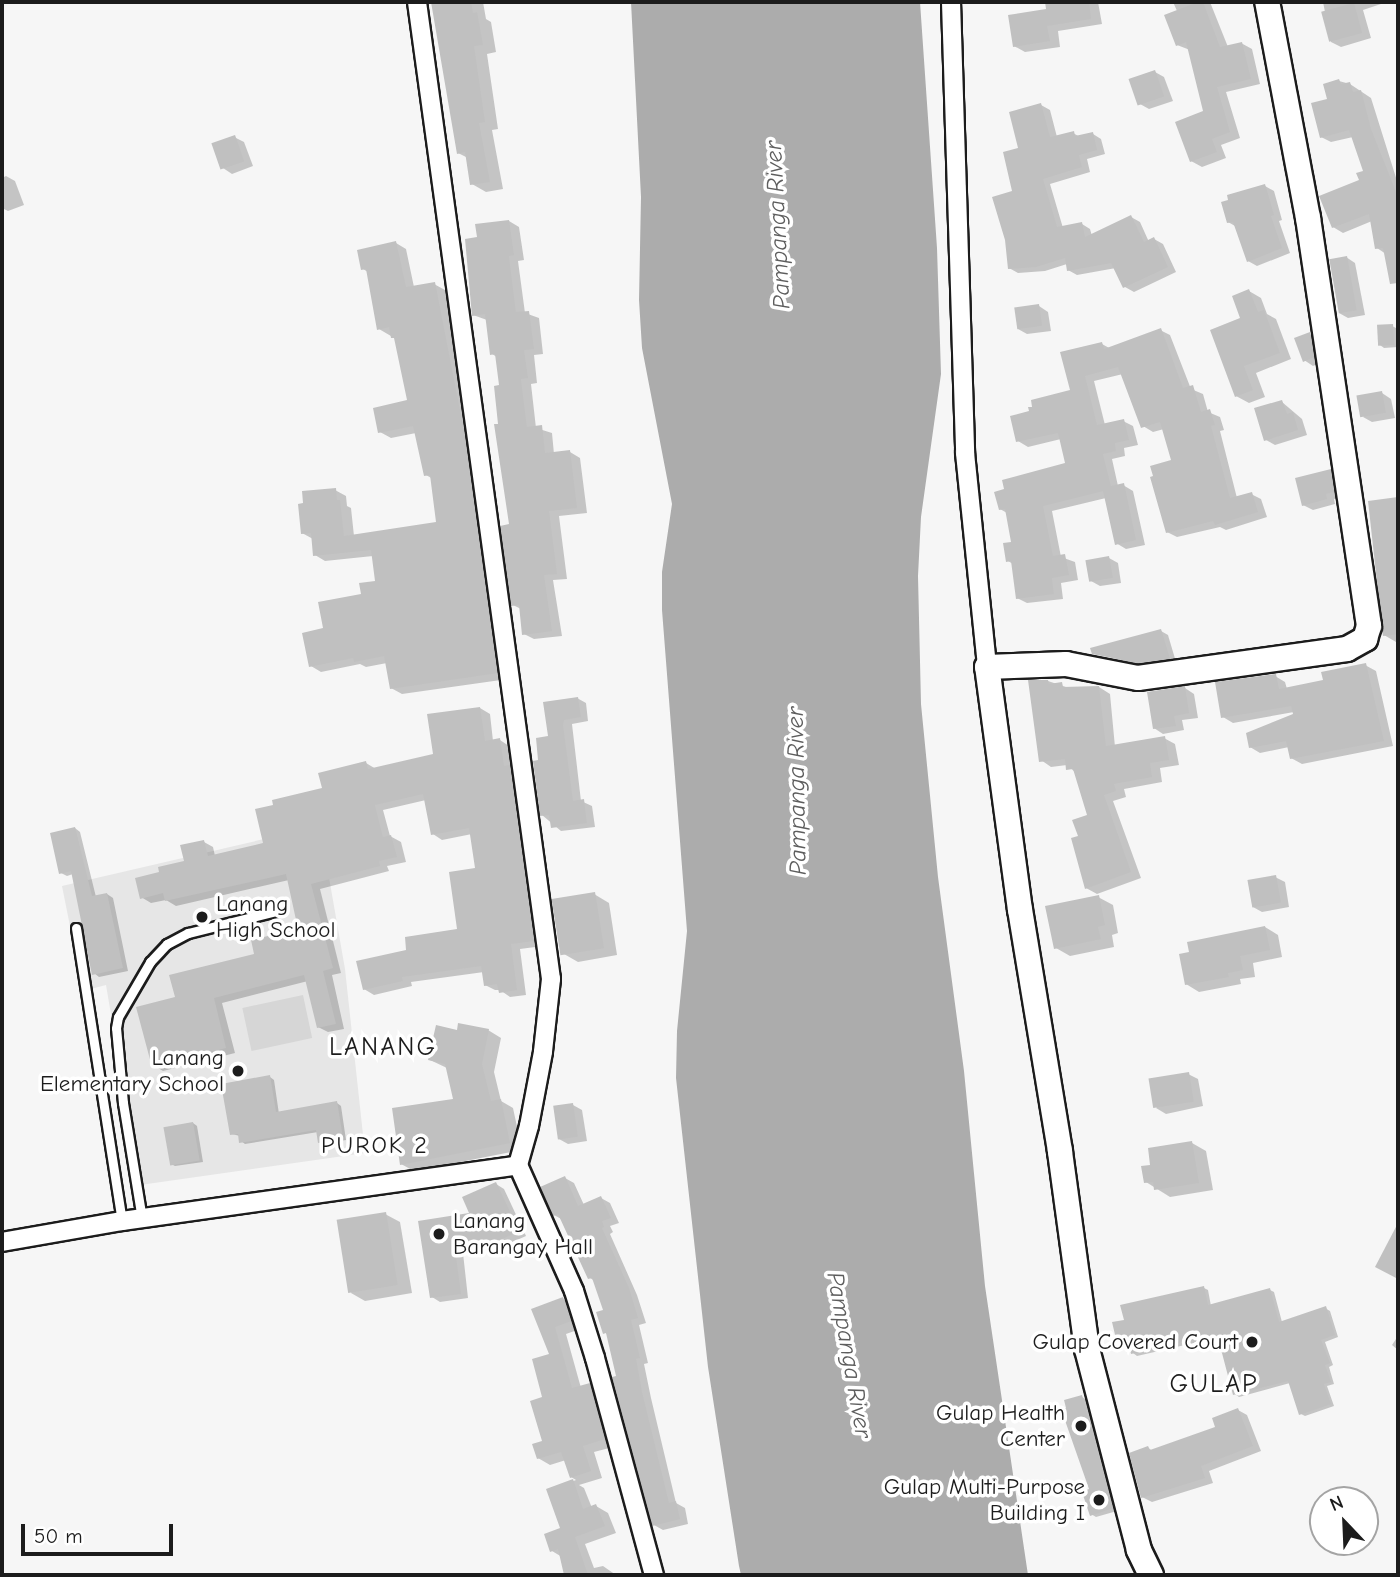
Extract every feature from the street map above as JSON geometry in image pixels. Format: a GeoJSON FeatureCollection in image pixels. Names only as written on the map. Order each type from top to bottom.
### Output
{"type":"FeatureCollection","features":[{"type":"Feature","properties":{"kind":"street"},"geometry":{"type":"LineString","coordinates":[[417,2],[551,979],[543,1052],[529,1126],[518,1165],[574,1291],[654,1575]]}},
{"type":"Feature","properties":{"kind":"street"},"geometry":{"type":"LineString","coordinates":[[951,2],[965,453],[987,667],[1020,910],[1060,1151],[1087,1349],[1139,1550],[1151,1575]]}},
{"type":"Feature","properties":{"kind":"street"},"geometry":{"type":"LineString","coordinates":[[987,667],[1066,664],[1138,678],[1347,649],[1365,639],[1369,626],[1308,218],[1267,2]]}},
{"type":"Feature","properties":{"kind":"street"},"geometry":{"type":"LineString","coordinates":[[2,1242],[518,1165]]}},
{"type":"Feature","properties":{"kind":"lane"},"geometry":{"type":"LineString","coordinates":[[142,1219],[123,1103],[118,1017],[150,962],[167,944],[188,933],[276,911]]}},
{"type":"Feature","properties":{"kind":"lane"},"geometry":{"type":"LineString","coordinates":[[76,928],[122,1222]]}},
{"type":"Feature","properties":{"kind":"shaded area"},"geometry":{"type":"Polygon","coordinates":[[[320,826],[345,969],[365,1153],[140,1185],[106,985],[83,991],[62,886],[320,826]]]}},
{"type":"Feature","properties":{"kind":"shaded area"},"geometry":{"type":"Polygon","coordinates":[[[303,995],[312,1038],[252,1051],[242,1008],[303,995]]]}},
{"type":"Feature","properties":{"kind":"water","name":"Pampanga River"},"geometry":{"type":"Polygon","coordinates":[[[631,2],[920,2],[937,248],[941,374],[921,517],[918,576],[921,704],[938,877],[964,1071],[985,1286],[1028,1575],[741,1575],[708,1367],[676,1078],[677,1031],[687,931],[662,610],[662,572],[672,504],[642,348],[639,300],[641,197],[631,2]]]}},
{"type":"Feature","properties":{"kind":"building"},"geometry":{"type":"Polygon","coordinates":[[[431,2],[471,2],[473,13],[477,12],[483,45],[474,46],[485,122],[479,123],[490,182],[470,185],[465,152],[457,154],[431,2]]]}},
{"type":"Feature","properties":{"kind":"building"},"geometry":{"type":"Polygon","coordinates":[[[1045,2],[1089,2],[1091,19],[1047,26],[1050,41],[1013,47],[1008,15],[1046,9],[1045,2]]]}},
{"type":"Feature","properties":{"kind":"building"},"geometry":{"type":"Polygon","coordinates":[[[1203,2],[1220,47],[1242,42],[1251,79],[1217,87],[1230,132],[1212,139],[1217,152],[1190,162],[1175,122],[1203,111],[1186,42],[1176,46],[1164,15],[1203,2]]]}},
{"type":"Feature","properties":{"kind":"building"},"geometry":{"type":"Polygon","coordinates":[[[1354,3],[1362,33],[1329,42],[1321,12],[1354,3]]]}},
{"type":"Feature","properties":{"kind":"building"},"geometry":{"type":"Polygon","coordinates":[[[1155,70],[1164,96],[1138,106],[1129,79],[1155,70]]]}},
{"type":"Feature","properties":{"kind":"building"},"geometry":{"type":"Polygon","coordinates":[[[1339,79],[1341,84],[1350,82],[1353,92],[1361,90],[1371,129],[1398,197],[1398,283],[1390,284],[1383,248],[1375,249],[1369,214],[1332,228],[1319,196],[1359,180],[1356,173],[1363,171],[1349,130],[1320,138],[1311,103],[1327,99],[1323,84],[1339,79]]]}},
{"type":"Feature","properties":{"kind":"building"},"geometry":{"type":"Polygon","coordinates":[[[1041,103],[1050,137],[1074,131],[1075,136],[1093,132],[1097,150],[1079,155],[1082,167],[1043,179],[1057,227],[1082,222],[1085,237],[1131,215],[1144,242],[1154,237],[1168,267],[1123,288],[1111,263],[1067,271],[1065,258],[1036,267],[1008,269],[1005,240],[992,197],[1012,191],[1003,152],[1018,148],[1009,112],[1041,103]]]}},
{"type":"Feature","properties":{"kind":"building"},"geometry":{"type":"Polygon","coordinates":[[[235,135],[244,161],[220,170],[211,143],[235,135]]]}},
{"type":"Feature","properties":{"kind":"building"},"geometry":{"type":"Polygon","coordinates":[[[1265,184],[1274,215],[1271,216],[1282,248],[1247,262],[1233,222],[1227,223],[1221,202],[1228,200],[1227,195],[1265,184]]]}},
{"type":"Feature","properties":{"kind":"building"},"geometry":{"type":"Polygon","coordinates":[[[509,220],[514,255],[509,256],[516,312],[529,311],[534,349],[524,350],[528,378],[521,379],[527,427],[542,425],[545,453],[570,450],[577,508],[549,511],[557,574],[544,575],[552,631],[522,635],[519,605],[511,606],[500,526],[509,524],[494,424],[498,424],[494,386],[499,385],[495,354],[490,355],[485,314],[472,316],[465,239],[477,237],[475,224],[509,220]]]}},
{"type":"Feature","properties":{"kind":"building"},"geometry":{"type":"Polygon","coordinates":[[[396,241],[406,287],[435,282],[465,436],[498,673],[390,689],[384,656],[354,662],[353,658],[309,667],[302,633],[323,628],[318,602],[361,594],[359,583],[375,581],[371,550],[313,556],[311,533],[301,534],[298,504],[303,503],[302,491],[336,488],[344,536],[436,522],[430,475],[424,476],[413,426],[378,433],[373,408],[407,400],[394,338],[391,338],[389,327],[377,330],[366,269],[361,270],[357,250],[396,241]]]}},
{"type":"Feature","properties":{"kind":"building"},"geometry":{"type":"Polygon","coordinates":[[[1347,256],[1357,310],[1339,313],[1329,259],[1347,256]]]}},
{"type":"Feature","properties":{"kind":"building"},"geometry":{"type":"Polygon","coordinates":[[[1249,289],[1258,312],[1264,310],[1280,353],[1244,366],[1253,390],[1235,397],[1210,330],[1240,318],[1232,296],[1249,289]]]}},
{"type":"Feature","properties":{"kind":"building"},"geometry":{"type":"Polygon","coordinates":[[[1039,304],[1042,326],[1017,329],[1014,307],[1039,304]]]}},
{"type":"Feature","properties":{"kind":"building"},"geometry":{"type":"Polygon","coordinates":[[[1393,324],[1394,345],[1378,346],[1377,325],[1393,324]]]}},
{"type":"Feature","properties":{"kind":"building"},"geometry":{"type":"Polygon","coordinates":[[[1161,328],[1183,388],[1193,385],[1201,412],[1210,409],[1215,425],[1211,426],[1230,498],[1252,492],[1258,512],[1215,525],[1213,521],[1166,533],[1150,477],[1153,476],[1150,466],[1171,460],[1160,422],[1141,428],[1118,367],[1085,376],[1097,425],[1124,419],[1129,440],[1115,443],[1116,451],[1103,454],[1111,486],[1124,483],[1136,540],[1115,545],[1103,491],[1043,506],[1053,556],[1065,554],[1069,575],[1052,578],[1054,594],[1016,599],[1011,561],[1006,562],[1003,543],[1011,542],[1005,509],[999,510],[994,492],[1004,489],[1002,480],[1065,463],[1058,433],[1016,442],[1010,416],[1029,411],[1028,407],[1032,407],[1031,400],[1070,390],[1060,352],[1102,342],[1104,349],[1161,328]]]}},
{"type":"Feature","properties":{"kind":"building"},"geometry":{"type":"Polygon","coordinates":[[[1310,332],[1314,357],[1303,362],[1294,338],[1310,332]]]}},
{"type":"Feature","properties":{"kind":"building"},"geometry":{"type":"Polygon","coordinates":[[[1382,391],[1386,413],[1360,417],[1356,396],[1382,391]]]}},
{"type":"Feature","properties":{"kind":"building"},"geometry":{"type":"Polygon","coordinates":[[[1282,400],[1287,414],[1293,412],[1298,430],[1264,441],[1254,408],[1282,400]]]}},
{"type":"Feature","properties":{"kind":"building"},"geometry":{"type":"Polygon","coordinates":[[[1331,469],[1334,492],[1326,494],[1327,499],[1302,506],[1295,478],[1331,469]]]}},
{"type":"Feature","properties":{"kind":"building"},"geometry":{"type":"Polygon","coordinates":[[[1398,497],[1398,634],[1383,636],[1368,501],[1398,497]]]}},
{"type":"Feature","properties":{"kind":"building"},"geometry":{"type":"Polygon","coordinates":[[[1109,556],[1113,578],[1089,582],[1085,560],[1109,556]]]}},
{"type":"Feature","properties":{"kind":"building"},"geometry":{"type":"Polygon","coordinates":[[[1161,629],[1170,659],[1138,663],[1092,654],[1090,648],[1161,629]]]}},
{"type":"Feature","properties":{"kind":"building"},"geometry":{"type":"Polygon","coordinates":[[[1366,663],[1384,741],[1290,759],[1286,741],[1249,748],[1246,733],[1293,714],[1291,706],[1221,718],[1215,682],[1276,674],[1279,689],[1323,680],[1321,672],[1366,663]]]}},
{"type":"Feature","properties":{"kind":"building"},"geometry":{"type":"Polygon","coordinates":[[[1028,680],[1048,680],[1049,684],[1062,682],[1063,687],[1099,686],[1106,746],[1165,736],[1169,760],[1150,763],[1152,777],[1114,784],[1116,791],[1104,795],[1131,872],[1085,889],[1071,838],[1078,836],[1072,820],[1087,815],[1073,769],[1066,770],[1065,759],[1039,762],[1028,680]]]}},
{"type":"Feature","properties":{"kind":"building"},"geometry":{"type":"Polygon","coordinates":[[[1185,686],[1189,713],[1174,716],[1176,726],[1153,729],[1147,692],[1185,686]]]}},
{"type":"Feature","properties":{"kind":"building"},"geometry":{"type":"Polygon","coordinates":[[[578,697],[581,717],[564,720],[563,725],[573,801],[584,799],[587,823],[551,828],[549,815],[540,816],[533,761],[538,760],[536,738],[548,736],[543,702],[578,697]]]}},
{"type":"Feature","properties":{"kind":"building"},"geometry":{"type":"Polygon","coordinates":[[[480,707],[485,741],[500,738],[504,766],[510,765],[534,941],[511,944],[517,990],[499,993],[497,984],[484,986],[481,966],[402,977],[403,981],[363,990],[356,961],[406,950],[405,937],[457,929],[449,872],[475,868],[469,828],[431,835],[423,794],[375,805],[383,837],[391,835],[397,857],[379,861],[380,866],[311,884],[333,968],[323,971],[336,1024],[317,1028],[304,975],[214,998],[226,1048],[152,1067],[136,1007],[175,997],[169,975],[254,954],[251,940],[298,929],[286,874],[165,901],[163,893],[140,899],[135,878],[159,872],[158,867],[184,861],[180,845],[204,840],[208,856],[263,843],[255,809],[273,805],[272,800],[322,788],[318,773],[366,761],[368,769],[433,754],[427,714],[480,707]]]}},
{"type":"Feature","properties":{"kind":"building"},"geometry":{"type":"Polygon","coordinates":[[[75,827],[92,896],[107,893],[123,968],[92,975],[71,871],[59,874],[50,833],[75,827]]]}},
{"type":"Feature","properties":{"kind":"building"},"geometry":{"type":"Polygon","coordinates":[[[1276,875],[1281,903],[1252,908],[1247,880],[1276,875]]]}},
{"type":"Feature","properties":{"kind":"building"},"geometry":{"type":"Polygon","coordinates":[[[595,892],[604,948],[560,955],[552,899],[595,892]]]}},
{"type":"Feature","properties":{"kind":"building"},"geometry":{"type":"Polygon","coordinates":[[[1099,895],[1105,925],[1098,927],[1101,939],[1054,949],[1045,906],[1099,895]]]}},
{"type":"Feature","properties":{"kind":"building"},"geometry":{"type":"Polygon","coordinates":[[[1265,926],[1270,950],[1240,956],[1243,970],[1228,973],[1229,977],[1185,985],[1179,954],[1189,952],[1187,942],[1265,926]]]}},
{"type":"Feature","properties":{"kind":"building"},"geometry":{"type":"Polygon","coordinates":[[[458,1023],[489,1029],[482,1064],[491,1101],[501,1099],[510,1143],[400,1165],[392,1108],[453,1099],[445,1064],[428,1060],[436,1025],[457,1030],[458,1023]]]}},
{"type":"Feature","properties":{"kind":"building"},"geometry":{"type":"Polygon","coordinates":[[[1189,1072],[1194,1102],[1153,1108],[1149,1078],[1189,1072]]]}},
{"type":"Feature","properties":{"kind":"building"},"geometry":{"type":"Polygon","coordinates":[[[270,1075],[276,1112],[337,1101],[343,1138],[318,1143],[316,1130],[239,1143],[238,1134],[230,1135],[221,1084],[270,1075]]]}},
{"type":"Feature","properties":{"kind":"building"},"geometry":{"type":"Polygon","coordinates":[[[573,1103],[578,1137],[558,1139],[553,1106],[573,1103]]]}},
{"type":"Feature","properties":{"kind":"building"},"geometry":{"type":"Polygon","coordinates":[[[193,1122],[200,1160],[170,1166],[163,1127],[193,1122]]]}},
{"type":"Feature","properties":{"kind":"building"},"geometry":{"type":"Polygon","coordinates":[[[1192,1141],[1199,1183],[1154,1190],[1153,1182],[1144,1183],[1141,1166],[1150,1165],[1148,1148],[1192,1141]]]}},
{"type":"Feature","properties":{"kind":"building"},"geometry":{"type":"Polygon","coordinates":[[[565,1176],[578,1206],[601,1196],[611,1218],[602,1221],[602,1228],[629,1288],[638,1318],[631,1320],[640,1358],[636,1359],[642,1392],[669,1503],[676,1501],[680,1519],[652,1526],[612,1377],[616,1376],[606,1333],[603,1334],[596,1312],[603,1310],[592,1278],[588,1279],[558,1214],[553,1216],[540,1187],[565,1176]]]}},
{"type":"Feature","properties":{"kind":"building"},"geometry":{"type":"Polygon","coordinates":[[[496,1182],[519,1231],[485,1247],[455,1249],[461,1294],[430,1298],[418,1221],[469,1213],[462,1197],[496,1182]]]}},
{"type":"Feature","properties":{"kind":"building"},"geometry":{"type":"Polygon","coordinates":[[[386,1212],[398,1285],[348,1293],[337,1220],[386,1212]]]}},
{"type":"Feature","properties":{"kind":"building"},"geometry":{"type":"Polygon","coordinates":[[[1398,1223],[1398,1279],[1375,1267],[1398,1223]]]}},
{"type":"Feature","properties":{"kind":"building"},"geometry":{"type":"Polygon","coordinates":[[[1204,1286],[1208,1305],[1270,1288],[1279,1322],[1326,1306],[1335,1335],[1321,1340],[1330,1363],[1325,1365],[1331,1382],[1324,1384],[1331,1404],[1299,1415],[1288,1381],[1233,1395],[1217,1334],[1131,1354],[1127,1336],[1116,1339],[1112,1322],[1124,1320],[1120,1305],[1204,1286]]]}},
{"type":"Feature","properties":{"kind":"building"},"geometry":{"type":"Polygon","coordinates":[[[563,1297],[571,1321],[555,1327],[572,1388],[590,1383],[605,1439],[583,1446],[591,1471],[570,1478],[561,1452],[537,1459],[532,1444],[542,1441],[530,1401],[542,1397],[532,1359],[549,1354],[531,1309],[563,1297]]]}},
{"type":"Feature","properties":{"kind":"building"},"geometry":{"type":"Polygon","coordinates":[[[1082,1395],[1113,1508],[1090,1516],[1082,1492],[1089,1489],[1061,1409],[1066,1408],[1064,1400],[1082,1395]]]}},
{"type":"Feature","properties":{"kind":"building"},"geometry":{"type":"Polygon","coordinates":[[[1238,1408],[1253,1446],[1201,1466],[1205,1478],[1141,1498],[1129,1453],[1148,1446],[1150,1450],[1215,1427],[1212,1418],[1238,1408]]]}},
{"type":"Feature","properties":{"kind":"building"},"geometry":{"type":"Polygon","coordinates":[[[573,1479],[583,1509],[596,1504],[605,1526],[575,1537],[588,1575],[564,1575],[558,1549],[550,1552],[544,1534],[560,1528],[546,1489],[573,1479]]]}},
{"type":"Feature","properties":{"kind":"place","name":"Lanang High School"},"geometry":{"type":"Point","coordinates":[202,917]}},
{"type":"Feature","properties":{"kind":"place","name":"Lanang Elementary School"},"geometry":{"type":"Point","coordinates":[238,1071]}},
{"type":"Feature","properties":{"kind":"place","name":"Lanang Barangay Hall"},"geometry":{"type":"Point","coordinates":[439,1234]}},
{"type":"Feature","properties":{"kind":"place","name":"Gulap Covered Court"},"geometry":{"type":"Point","coordinates":[1252,1342]}},
{"type":"Feature","properties":{"kind":"place","name":"Gulap Health Center"},"geometry":{"type":"Point","coordinates":[1081,1426]}},
{"type":"Feature","properties":{"kind":"place","name":"Gulap Multi-Purpose Building I"},"geometry":{"type":"Point","coordinates":[1099,1500]}},
{"type":"Feature","properties":{"kind":"district","name":"LANANG"},"geometry":{"type":"Point","coordinates":[383,1048]}},
{"type":"Feature","properties":{"kind":"district","name":"PUROK 2"},"geometry":{"type":"Point","coordinates":[375,1146]}},
{"type":"Feature","properties":{"kind":"district","name":"GULAP"},"geometry":{"type":"Point","coordinates":[1214,1385]}}]}
